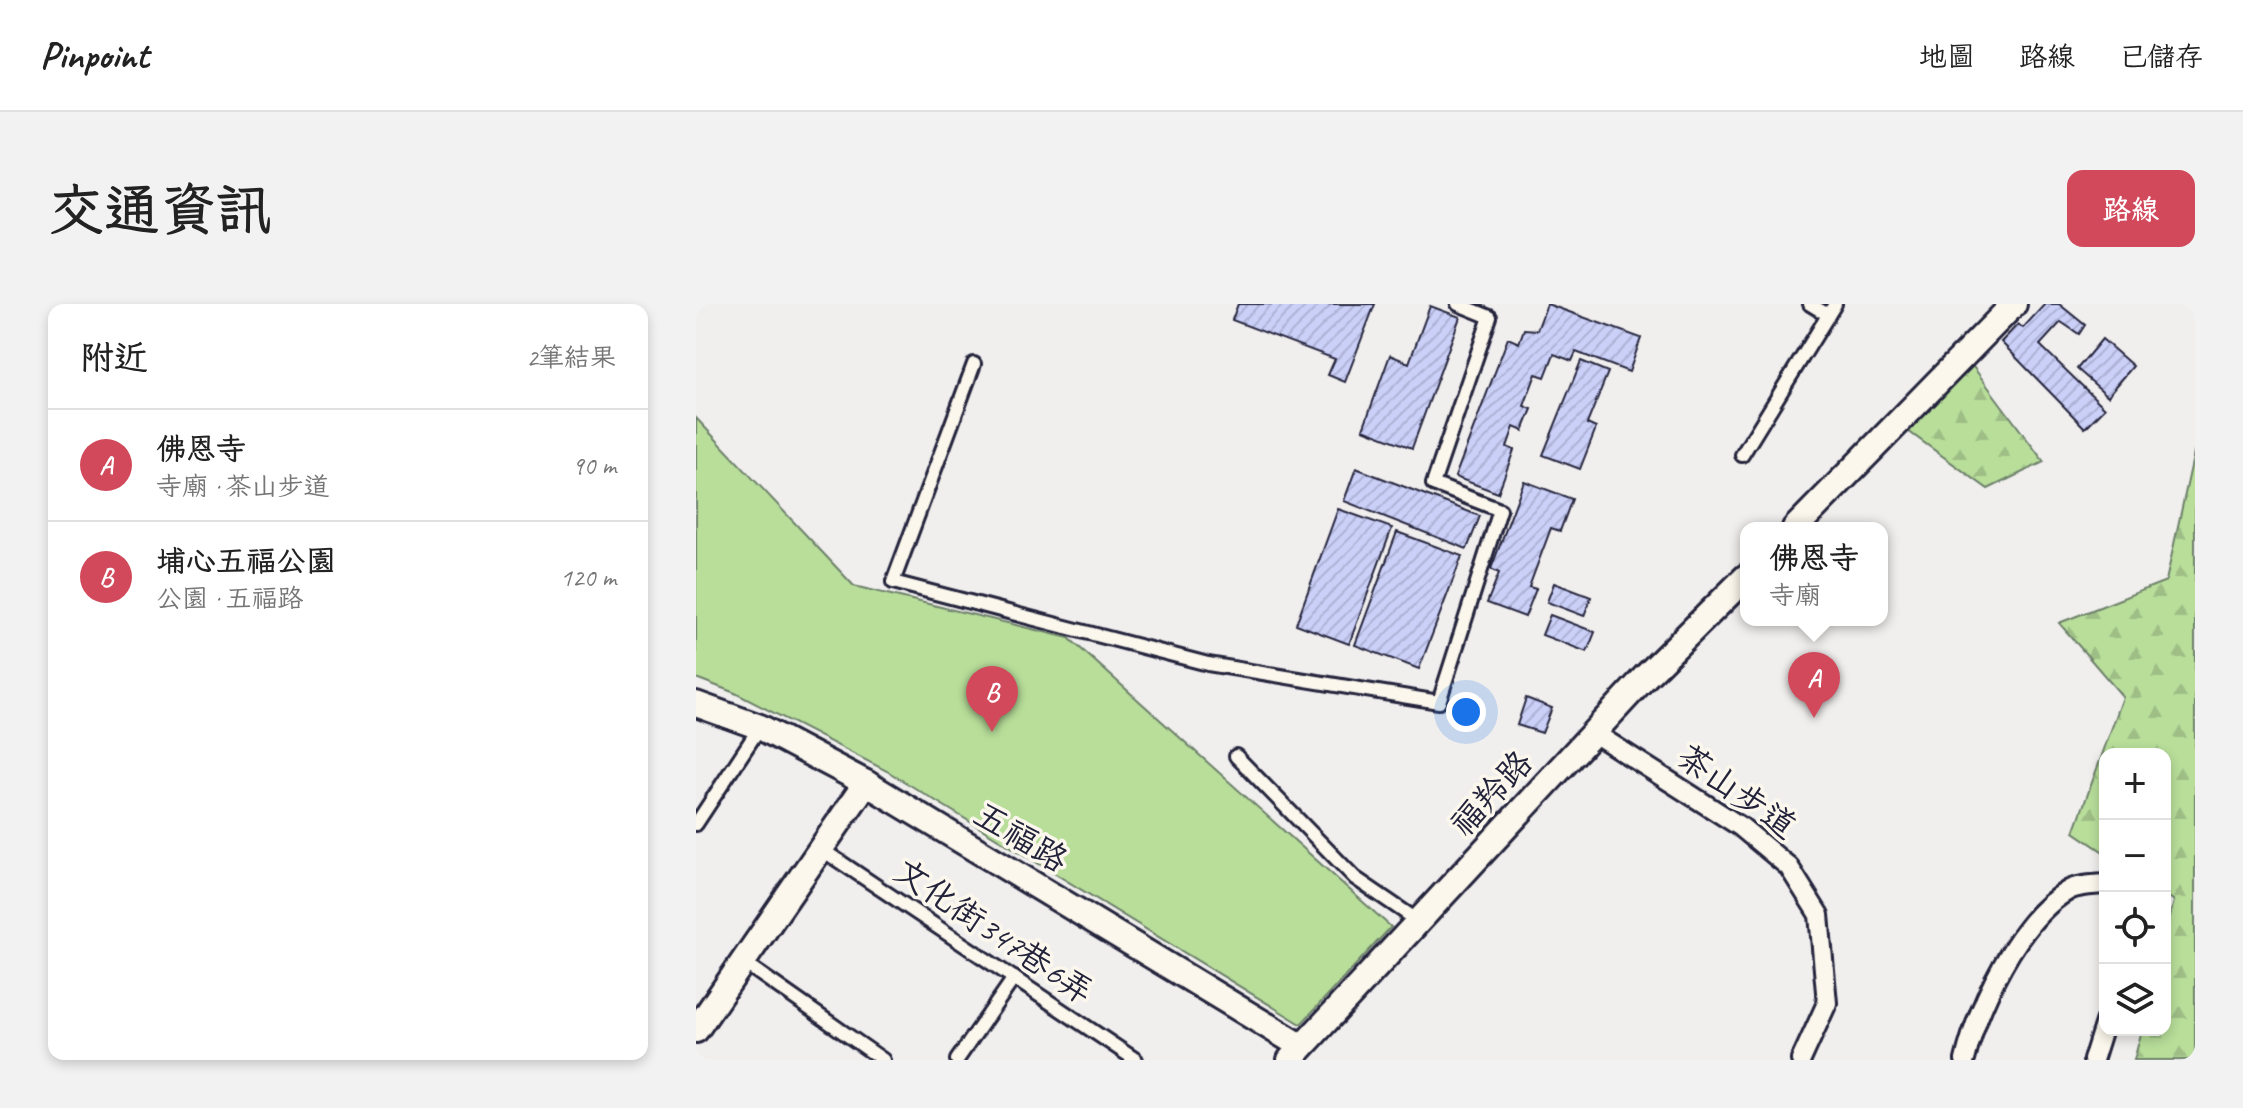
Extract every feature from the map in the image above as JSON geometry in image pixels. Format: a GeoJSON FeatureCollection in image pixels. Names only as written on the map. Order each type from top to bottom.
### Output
{"type":"FeatureCollection","features":[{"type":"Feature","properties":{"kind":"street"},"geometry":{"type":"LineString","coordinates":[[1801,522],[2014,304]]}},
{"type":"Feature","properties":{"kind":"street","name":"福羚路"},"geometry":{"type":"LineString","coordinates":[[1296,1053],[1594,733],[1740,583]]}},
{"type":"Feature","properties":{"kind":"street","name":"五福路"},"geometry":{"type":"LineString","coordinates":[[696,704],[760,727],[866,783],[1296,1053]]}},
{"type":"Feature","properties":{"kind":"street","name":"茶山步道"},"geometry":{"type":"LineString","coordinates":[[1594,733],[1741,827],[1789,867],[1819,915],[1827,1003],[1801,1060]]}},
{"type":"Feature","properties":{"kind":"street"},"geometry":{"type":"LineString","coordinates":[[696,1030],[866,783]]}},
{"type":"Feature","properties":{"kind":"street"},"geometry":{"type":"LineString","coordinates":[[1965,1060],[1972,1028],[2003,967],[2035,917],[2071,888],[2099,885]]}},
{"type":"Feature","properties":{"kind":"street"},"geometry":{"type":"LineString","coordinates":[[2093,1060],[2101,1036]]}},
{"type":"Feature","properties":{"kind":"lane"},"geometry":{"type":"LineString","coordinates":[[1458,304],[1490,317]]}},
{"type":"Feature","properties":{"kind":"lane"},"geometry":{"type":"LineString","coordinates":[[974,364],[893,582],[1208,664],[1439,702],[1500,510],[1433,484],[1495,304]]}},
{"type":"Feature","properties":{"kind":"lane"},"geometry":{"type":"LineString","coordinates":[[1742,455],[1831,310],[1810,304]]}},
{"type":"Feature","properties":{"kind":"lane"},"geometry":{"type":"LineString","coordinates":[[696,824],[760,727]]}},
{"type":"Feature","properties":{"kind":"lane"},"geometry":{"type":"LineString","coordinates":[[1236,756],[1355,878],[1418,921]]}},
{"type":"Feature","properties":{"kind":"lane","name":"文化街347巷6弄"},"geometry":{"type":"LineString","coordinates":[[821,849],[1136,1060]]}},
{"type":"Feature","properties":{"kind":"lane"},"geometry":{"type":"LineString","coordinates":[[743,962],[883,1060]]}},
{"type":"Feature","properties":{"kind":"lane"},"geometry":{"type":"LineString","coordinates":[[957,1060],[1014,978]]}},
{"type":"Feature","properties":{"kind":"green space"},"geometry":{"type":"Polygon","coordinates":[[[1971,364],[2044,462],[1988,489],[1908,431],[1971,364]]]}},
{"type":"Feature","properties":{"kind":"green space"},"geometry":{"type":"Polygon","coordinates":[[[696,418],[854,586],[1069,638],[1391,927],[1301,1024],[887,771],[735,693],[696,678],[696,418]]]}},
{"type":"Feature","properties":{"kind":"green space"},"geometry":{"type":"Polygon","coordinates":[[[2195,448],[2195,1060],[2134,1060],[2140,1036],[2171,1036],[2171,913],[2174,901],[2171,899],[2171,748],[2104,748],[2123,697],[2059,623],[2166,581],[2195,448]]]}},
{"type":"Feature","properties":{"kind":"green space"},"geometry":{"type":"Polygon","coordinates":[[[2099,763],[2099,849],[2074,832],[2099,763]]]}},
{"type":"Feature","properties":{"kind":"building"},"geometry":{"type":"Polygon","coordinates":[[[1238,304],[1375,304],[1345,382],[1328,375],[1335,359],[1232,320],[1238,304]]]}},
{"type":"Feature","properties":{"kind":"building"},"geometry":{"type":"Polygon","coordinates":[[[1547,304],[1641,338],[1629,372],[1576,352],[1572,361],[1554,354],[1545,377],[1536,374],[1524,406],[1532,409],[1523,431],[1514,427],[1507,447],[1514,450],[1498,493],[1455,477],[1508,338],[1519,343],[1524,329],[1537,330],[1547,304]]]}},
{"type":"Feature","properties":{"kind":"building"},"geometry":{"type":"Polygon","coordinates":[[[2045,304],[2059,304],[2085,325],[2079,334],[2061,322],[2040,345],[2105,408],[2085,428],[2001,342],[2018,324],[2023,328],[2045,304]]]}},
{"type":"Feature","properties":{"kind":"building"},"geometry":{"type":"Polygon","coordinates":[[[1430,306],[1460,317],[1412,448],[1363,429],[1390,355],[1409,363],[1430,306]]]}},
{"type":"Feature","properties":{"kind":"building"},"geometry":{"type":"Polygon","coordinates":[[[2102,339],[2133,366],[2108,396],[2077,369],[2102,339]]]}},
{"type":"Feature","properties":{"kind":"building"},"geometry":{"type":"Polygon","coordinates":[[[1581,361],[1608,372],[1587,424],[1596,428],[1580,469],[1543,455],[1581,361]]]}},
{"type":"Feature","properties":{"kind":"building"},"geometry":{"type":"Polygon","coordinates":[[[1356,468],[1480,516],[1467,549],[1344,501],[1356,468]]]}},
{"type":"Feature","properties":{"kind":"building"},"geometry":{"type":"Polygon","coordinates":[[[1524,481],[1572,499],[1560,531],[1551,528],[1529,587],[1536,589],[1525,617],[1487,603],[1499,573],[1491,569],[1524,481]]]}},
{"type":"Feature","properties":{"kind":"building"},"geometry":{"type":"Polygon","coordinates":[[[1338,509],[1392,528],[1349,644],[1296,624],[1338,509]]]}},
{"type":"Feature","properties":{"kind":"building"},"geometry":{"type":"Polygon","coordinates":[[[1397,532],[1462,556],[1419,669],[1355,645],[1397,532]]]}},
{"type":"Feature","properties":{"kind":"building"},"geometry":{"type":"Polygon","coordinates":[[[1554,583],[1591,597],[1584,616],[1547,602],[1554,583]]]}},
{"type":"Feature","properties":{"kind":"building"},"geometry":{"type":"Polygon","coordinates":[[[1550,615],[1595,632],[1587,652],[1542,635],[1550,615]]]}},
{"type":"Feature","properties":{"kind":"building"},"geometry":{"type":"Polygon","coordinates":[[[1526,698],[1552,708],[1542,733],[1517,725],[1526,698]]]}},
{"type":"Feature","properties":{"kind":"place","name":"佛恩寺"},"geometry":{"type":"Point","coordinates":[1814,718]}},
{"type":"Feature","properties":{"kind":"place","name":"埔心五福公園"},"geometry":{"type":"Point","coordinates":[992,732]}}]}
